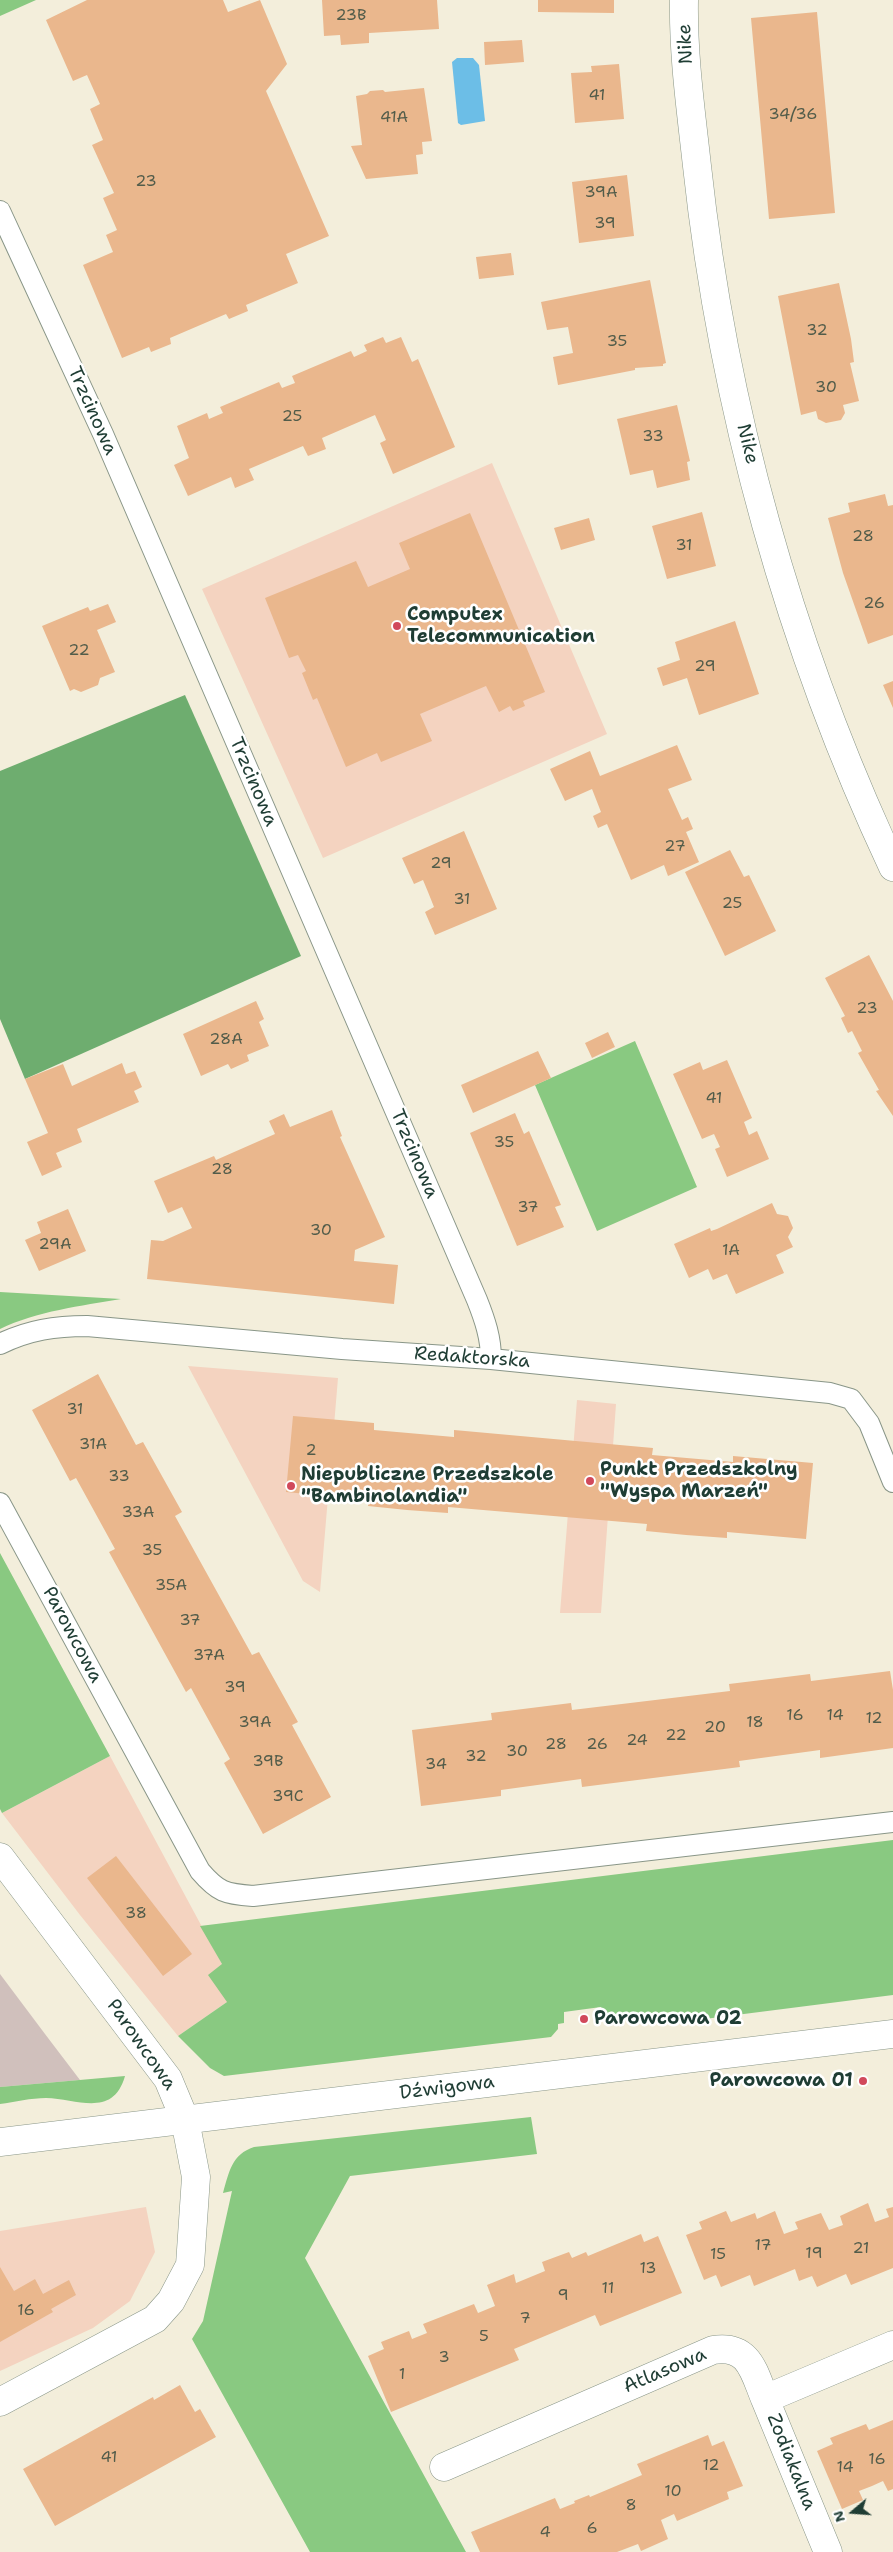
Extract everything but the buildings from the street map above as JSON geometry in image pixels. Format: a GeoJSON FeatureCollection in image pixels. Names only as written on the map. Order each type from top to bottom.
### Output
{"type":"FeatureCollection","features":[{"type":"Feature","properties":{"kind":"street","name":"Nike"},"geometry":{"type":"LineString","coordinates":[[684,0],[689,96],[700,198],[715,293],[742,428],[777,560],[808,656],[841,746],[893,867]]}},
{"type":"Feature","properties":{"kind":"street","name":"Parowcowa"},"geometry":{"type":"LineString","coordinates":[[0,1857],[168,2079],[185,2120],[196,2177],[190,2266],[171,2301],[155,2319],[0,2402]]}},
{"type":"Feature","properties":{"kind":"street","name":"Dźwigowa"},"geometry":{"type":"LineString","coordinates":[[0,2142],[893,2034]]}},
{"type":"Feature","properties":{"kind":"street"},"geometry":{"type":"LineString","coordinates":[[765,2399],[893,2346]]}},
{"type":"Feature","properties":{"kind":"street","name":"Atlasowa"},"geometry":{"type":"LineString","coordinates":[[444,2466],[713,2350],[736,2352],[746,2356],[765,2399]]}},
{"type":"Feature","properties":{"kind":"street","name":"Zodiakalna"},"geometry":{"type":"LineString","coordinates":[[765,2399],[828,2552]]}},
{"type":"Feature","properties":{"kind":"lane","name":"Trzcinowa"},"geometry":{"type":"LineString","coordinates":[[0,211],[103,434],[477,1300],[487,1328],[491,1359]]}},
{"type":"Feature","properties":{"kind":"lane","name":"Redaktorska"},"geometry":{"type":"LineString","coordinates":[[0,1344],[24,1332],[48,1327],[87,1326],[342,1349],[491,1359],[830,1392],[851,1399],[870,1422],[893,1482]]}},
{"type":"Feature","properties":{"kind":"lane","name":"Parowcowa"},"geometry":{"type":"LineString","coordinates":[[0,1503],[200,1871],[214,1888],[229,1894],[253,1896],[893,1822]]}},
{"type":"Feature","properties":{"kind":"shaded area"},"geometry":{"type":"Polygon","coordinates":[[[492,463],[607,734],[323,858],[202,589],[492,463]]]}},
{"type":"Feature","properties":{"kind":"shaded area","name":"Niepubliczne Przedszkole \"Bambinolandia\""},"geometry":{"type":"Polygon","coordinates":[[[188,1366],[338,1378],[320,1592],[303,1581],[188,1366]]]}},
{"type":"Feature","properties":{"kind":"shaded area","name":"Punkt Przedszkolny \"Wyspa Marzeń\""},"geometry":{"type":"Polygon","coordinates":[[[577,1400],[616,1404],[601,1613],[560,1613],[577,1400]]]}},
{"type":"Feature","properties":{"kind":"shaded area"},"geometry":{"type":"Polygon","coordinates":[[[110,1756],[222,1964],[227,2002],[178,2036],[80,1915],[2,1813],[110,1756]]]}},
{"type":"Feature","properties":{"kind":"shaded area"},"geometry":{"type":"Polygon","coordinates":[[[0,1974],[45,2034],[80,2080],[0,2087],[0,1974]]]}},
{"type":"Feature","properties":{"kind":"shaded area"},"geometry":{"type":"Polygon","coordinates":[[[146,2207],[155,2252],[130,2301],[93,2328],[0,2371],[0,2231],[146,2207]]]}},
{"type":"Feature","properties":{"kind":"green space"},"geometry":{"type":"Polygon","coordinates":[[[0,0],[36,0],[0,16],[0,0]]]}},
{"type":"Feature","properties":{"kind":"green space"},"geometry":{"type":"Polygon","coordinates":[[[185,695],[301,956],[25,1079],[0,1019],[0,771],[185,695]]]}},
{"type":"Feature","properties":{"kind":"green space"},"geometry":{"type":"Polygon","coordinates":[[[635,1041],[697,1187],[597,1231],[535,1085],[635,1041]]]}},
{"type":"Feature","properties":{"kind":"green space"},"geometry":{"type":"Polygon","coordinates":[[[0,1292],[121,1299],[44,1313],[0,1329],[0,1292]]]}},
{"type":"Feature","properties":{"kind":"green space"},"geometry":{"type":"Polygon","coordinates":[[[0,1553],[110,1756],[2,1813],[0,1809],[0,1553]]]}},
{"type":"Feature","properties":{"kind":"green space"},"geometry":{"type":"Polygon","coordinates":[[[893,1840],[893,1995],[681,2022],[674,2017],[672,2012],[605,2019],[601,2007],[564,2012],[564,2023],[558,2024],[558,2029],[551,2037],[224,2076],[210,2068],[178,2036],[227,2002],[208,1975],[222,1964],[200,1926],[893,1840]]]}},
{"type":"Feature","properties":{"kind":"green space"},"geometry":{"type":"Polygon","coordinates":[[[125,2076],[119,2089],[112,2097],[103,2102],[82,2103],[46,2098],[0,2104],[0,2087],[125,2076]]]}},
{"type":"Feature","properties":{"kind":"green space"},"geometry":{"type":"Polygon","coordinates":[[[531,2117],[537,2154],[350,2176],[305,2258],[466,2552],[310,2552],[192,2339],[203,2321],[232,2191],[223,2193],[232,2165],[241,2154],[254,2147],[531,2117]]]}},
{"type":"Feature","properties":{"kind":"water"},"geometry":{"type":"Polygon","coordinates":[[[457,58],[473,58],[479,65],[485,121],[461,125],[458,123],[452,62],[457,58]]]}},
{"type":"Feature","properties":{"kind":"place","name":"Computex Telecommunication"},"geometry":{"type":"Point","coordinates":[397,626]}},
{"type":"Feature","properties":{"kind":"place","name":"Punkt Przedszkolny \"Wyspa Marzeń\""},"geometry":{"type":"Point","coordinates":[590,1481]}},
{"type":"Feature","properties":{"kind":"place","name":"Niepubliczne Przedszkole \"Bambinolandia\""},"geometry":{"type":"Point","coordinates":[291,1486]}},
{"type":"Feature","properties":{"kind":"place","name":"Parowcowa 02"},"geometry":{"type":"Point","coordinates":[584,2019]}},
{"type":"Feature","properties":{"kind":"place","name":"Parowcowa 01"},"geometry":{"type":"Point","coordinates":[863,2081]}}]}
